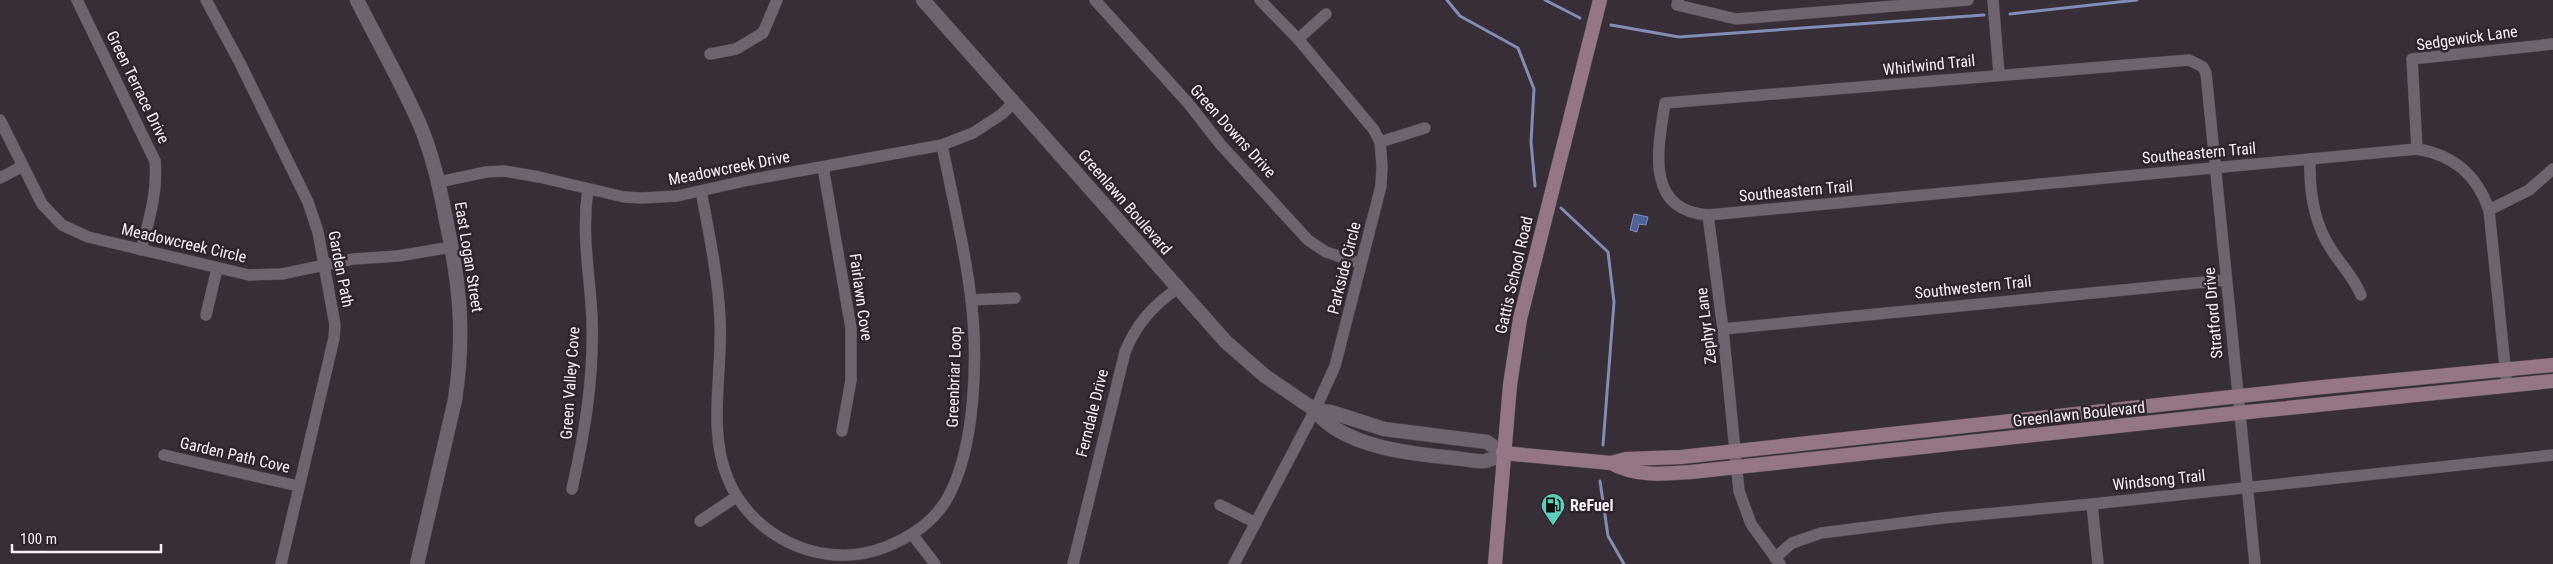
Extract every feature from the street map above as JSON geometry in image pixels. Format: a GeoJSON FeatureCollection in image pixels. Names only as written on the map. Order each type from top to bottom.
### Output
{"type":"FeatureCollection","features":[{"type":"Feature","properties":{"kind":"main road","name":"Gattis School Road"},"geometry":{"type":"LineString","coordinates":[[1495,564],[1503,453],[1510,385],[1520,320],[1600,0]]}},
{"type":"Feature","properties":{"kind":"main road","name":"Greenlawn Boulevard"},"geometry":{"type":"LineString","coordinates":[[1503,453],[1611,463],[1626,459],[1681,457],[2553,365]]}},
{"type":"Feature","properties":{"kind":"main road","name":"Greenlawn Boulevard"},"geometry":{"type":"LineString","coordinates":[[1611,463],[1625,471],[1647,473],[1736,468],[2238,412],[2553,381]]}},
{"type":"Feature","properties":{"kind":"street","name":"Green Terrace Drive"},"geometry":{"type":"LineString","coordinates":[[77,0],[155,161],[154,200],[141,250]]}},
{"type":"Feature","properties":{"kind":"street","name":"Garden Path"},"geometry":{"type":"LineString","coordinates":[[206,0],[240,63],[308,202],[318,232],[335,326],[334,338],[281,564]]}},
{"type":"Feature","properties":{"kind":"street","name":"East Logan Street"},"geometry":{"type":"LineString","coordinates":[[357,0],[419,124],[439,182],[452,247],[461,321],[459,374],[455,400],[418,564]]}},
{"type":"Feature","properties":{"kind":"street"},"geometry":{"type":"LineString","coordinates":[[710,54],[736,50],[763,33],[777,0]]}},
{"type":"Feature","properties":{"kind":"street","name":"Greenlawn Boulevard"},"geometry":{"type":"LineString","coordinates":[[923,0],[1177,289],[1245,360],[1315,410],[1321,418],[1343,433],[1401,452],[1485,461],[1503,453]]}},
{"type":"Feature","properties":{"kind":"street","name":"Green Downs Drive"},"geometry":{"type":"LineString","coordinates":[[1095,0],[1188,103],[1221,145],[1308,240],[1326,252],[1360,263]]}},
{"type":"Feature","properties":{"kind":"street","name":"Parkside Circle"},"geometry":{"type":"LineString","coordinates":[[1234,564],[1315,410],[1335,366],[1381,186],[1382,166],[1380,142],[1374,130],[1298,39],[1260,0]]}},
{"type":"Feature","properties":{"kind":"street"},"geometry":{"type":"LineString","coordinates":[[1678,2],[1736,19],[1968,0]]}},
{"type":"Feature","properties":{"kind":"street"},"geometry":{"type":"LineString","coordinates":[[1993,0],[1999,74]]}},
{"type":"Feature","properties":{"kind":"street"},"geometry":{"type":"LineString","coordinates":[[1298,39],[1326,14]]}},
{"type":"Feature","properties":{"kind":"street","name":"Sedgewick Lane"},"geometry":{"type":"LineString","coordinates":[[2417,149],[2412,59],[2553,44]]}},
{"type":"Feature","properties":{"kind":"street","name":"Whirlwind Trail"},"geometry":{"type":"LineString","coordinates":[[1708,215],[1692,213],[1677,205],[1661,182],[1657,156],[1665,103],[1850,89],[1999,74],[2190,60],[2197,62]]}},
{"type":"Feature","properties":{"kind":"street","name":"Stratford Drive"},"geometry":{"type":"LineString","coordinates":[[2197,62],[2206,73],[2238,412],[2255,564]]}},
{"type":"Feature","properties":{"kind":"street","name":"Meadowcreek Drive"},"geometry":{"type":"LineString","coordinates":[[439,182],[486,172],[504,171],[539,176],[588,189],[642,198],[677,196],[749,180],[942,145],[981,128],[1014,102]]}},
{"type":"Feature","properties":{"kind":"street","name":"Meadowcreek Circle"},"geometry":{"type":"LineString","coordinates":[[0,120],[42,204],[62,224],[88,237],[217,269],[249,275],[265,275],[353,259],[407,255],[452,247]]}},
{"type":"Feature","properties":{"kind":"street"},"geometry":{"type":"LineString","coordinates":[[1380,142],[1425,128]]}},
{"type":"Feature","properties":{"kind":"street","name":"Greenbriar Loop"},"geometry":{"type":"LineString","coordinates":[[701,191],[714,258],[720,319],[718,448],[728,480],[736,497],[753,518],[777,536],[794,545],[827,554],[862,554],[879,550],[912,534],[942,505],[955,482],[963,459],[968,435],[972,394],[971,300],[942,145]]}},
{"type":"Feature","properties":{"kind":"street","name":"Southeastern Trail"},"geometry":{"type":"LineString","coordinates":[[1708,215],[2417,149],[2445,156],[2468,173],[2481,190],[2489,210],[2507,386]]}},
{"type":"Feature","properties":{"kind":"street"},"geometry":{"type":"LineString","coordinates":[[2310,159],[2310,186],[2316,219],[2330,249],[2354,278],[2361,294]]}},
{"type":"Feature","properties":{"kind":"street"},"geometry":{"type":"LineString","coordinates":[[0,178],[23,166]]}},
{"type":"Feature","properties":{"kind":"street","name":"Fairlawn Cove"},"geometry":{"type":"LineString","coordinates":[[823,168],[851,328],[850,380],[842,431]]}},
{"type":"Feature","properties":{"kind":"street"},"geometry":{"type":"LineString","coordinates":[[2489,210],[2529,190],[2553,169]]}},
{"type":"Feature","properties":{"kind":"street","name":"Green Valley Cove"},"geometry":{"type":"LineString","coordinates":[[572,489],[587,415],[592,363],[591,311],[584,226],[588,189]]}},
{"type":"Feature","properties":{"kind":"street","name":"Zephyr Lane"},"geometry":{"type":"LineString","coordinates":[[1708,215],[1723,329],[1736,468],[1744,508],[1760,538],[1778,561]]}},
{"type":"Feature","properties":{"kind":"street"},"geometry":{"type":"LineString","coordinates":[[206,315],[217,269]]}},
{"type":"Feature","properties":{"kind":"street","name":"Southwestern Trail"},"geometry":{"type":"LineString","coordinates":[[1723,329],[2226,280]]}},
{"type":"Feature","properties":{"kind":"street","name":"Ferndale Drive"},"geometry":{"type":"LineString","coordinates":[[1073,564],[1125,352],[1140,322],[1164,298],[1177,289]]}},
{"type":"Feature","properties":{"kind":"street"},"geometry":{"type":"LineString","coordinates":[[971,300],[1014,298]]}},
{"type":"Feature","properties":{"kind":"street","name":"Greenlawn Boulevard"},"geometry":{"type":"LineString","coordinates":[[1315,410],[1331,412],[1384,429],[1487,442],[1503,453]]}},
{"type":"Feature","properties":{"kind":"street","name":"Windsong Trail"},"geometry":{"type":"LineString","coordinates":[[1778,561],[1792,543],[1821,533],[1942,518],[2092,504],[2553,454]]}},
{"type":"Feature","properties":{"kind":"street","name":"Garden Path Cove"},"geometry":{"type":"LineString","coordinates":[[164,455],[298,486]]}},
{"type":"Feature","properties":{"kind":"street"},"geometry":{"type":"LineString","coordinates":[[700,521],[736,497]]}},
{"type":"Feature","properties":{"kind":"street"},"geometry":{"type":"LineString","coordinates":[[2092,504],[2098,564]]}},
{"type":"Feature","properties":{"kind":"street"},"geometry":{"type":"LineString","coordinates":[[1220,505],[1256,523]]}},
{"type":"Feature","properties":{"kind":"street"},"geometry":{"type":"LineString","coordinates":[[912,534],[935,564]]}},
{"type":"Feature","properties":{"kind":"water"},"geometry":{"type":"Polygon","coordinates":[[[1634,214],[1648,217],[1646,225],[1639,224],[1637,232],[1630,230],[1634,214]]]}},
{"type":"Feature","properties":{"kind":"waterway"},"geometry":{"type":"LineString","coordinates":[[1447,0],[1460,16],[1518,48],[1534,89],[1531,142],[1535,186]]}},
{"type":"Feature","properties":{"kind":"waterway"},"geometry":{"type":"LineString","coordinates":[[1545,0],[1580,18]]}},
{"type":"Feature","properties":{"kind":"waterway"},"geometry":{"type":"LineString","coordinates":[[2010,14],[2137,0]]}},
{"type":"Feature","properties":{"kind":"waterway"},"geometry":{"type":"LineString","coordinates":[[1611,25],[1679,37],[1984,15]]}},
{"type":"Feature","properties":{"kind":"waterway"},"geometry":{"type":"LineString","coordinates":[[1561,208],[1608,252],[1614,302],[1603,445]]}},
{"type":"Feature","properties":{"kind":"waterway"},"geometry":{"type":"LineString","coordinates":[[1600,481],[1608,536],[1624,564]]}},
{"type":"Feature","properties":{"kind":"place","name":"ReFuel"},"geometry":{"type":"Point","coordinates":[1553,526]}}]}
